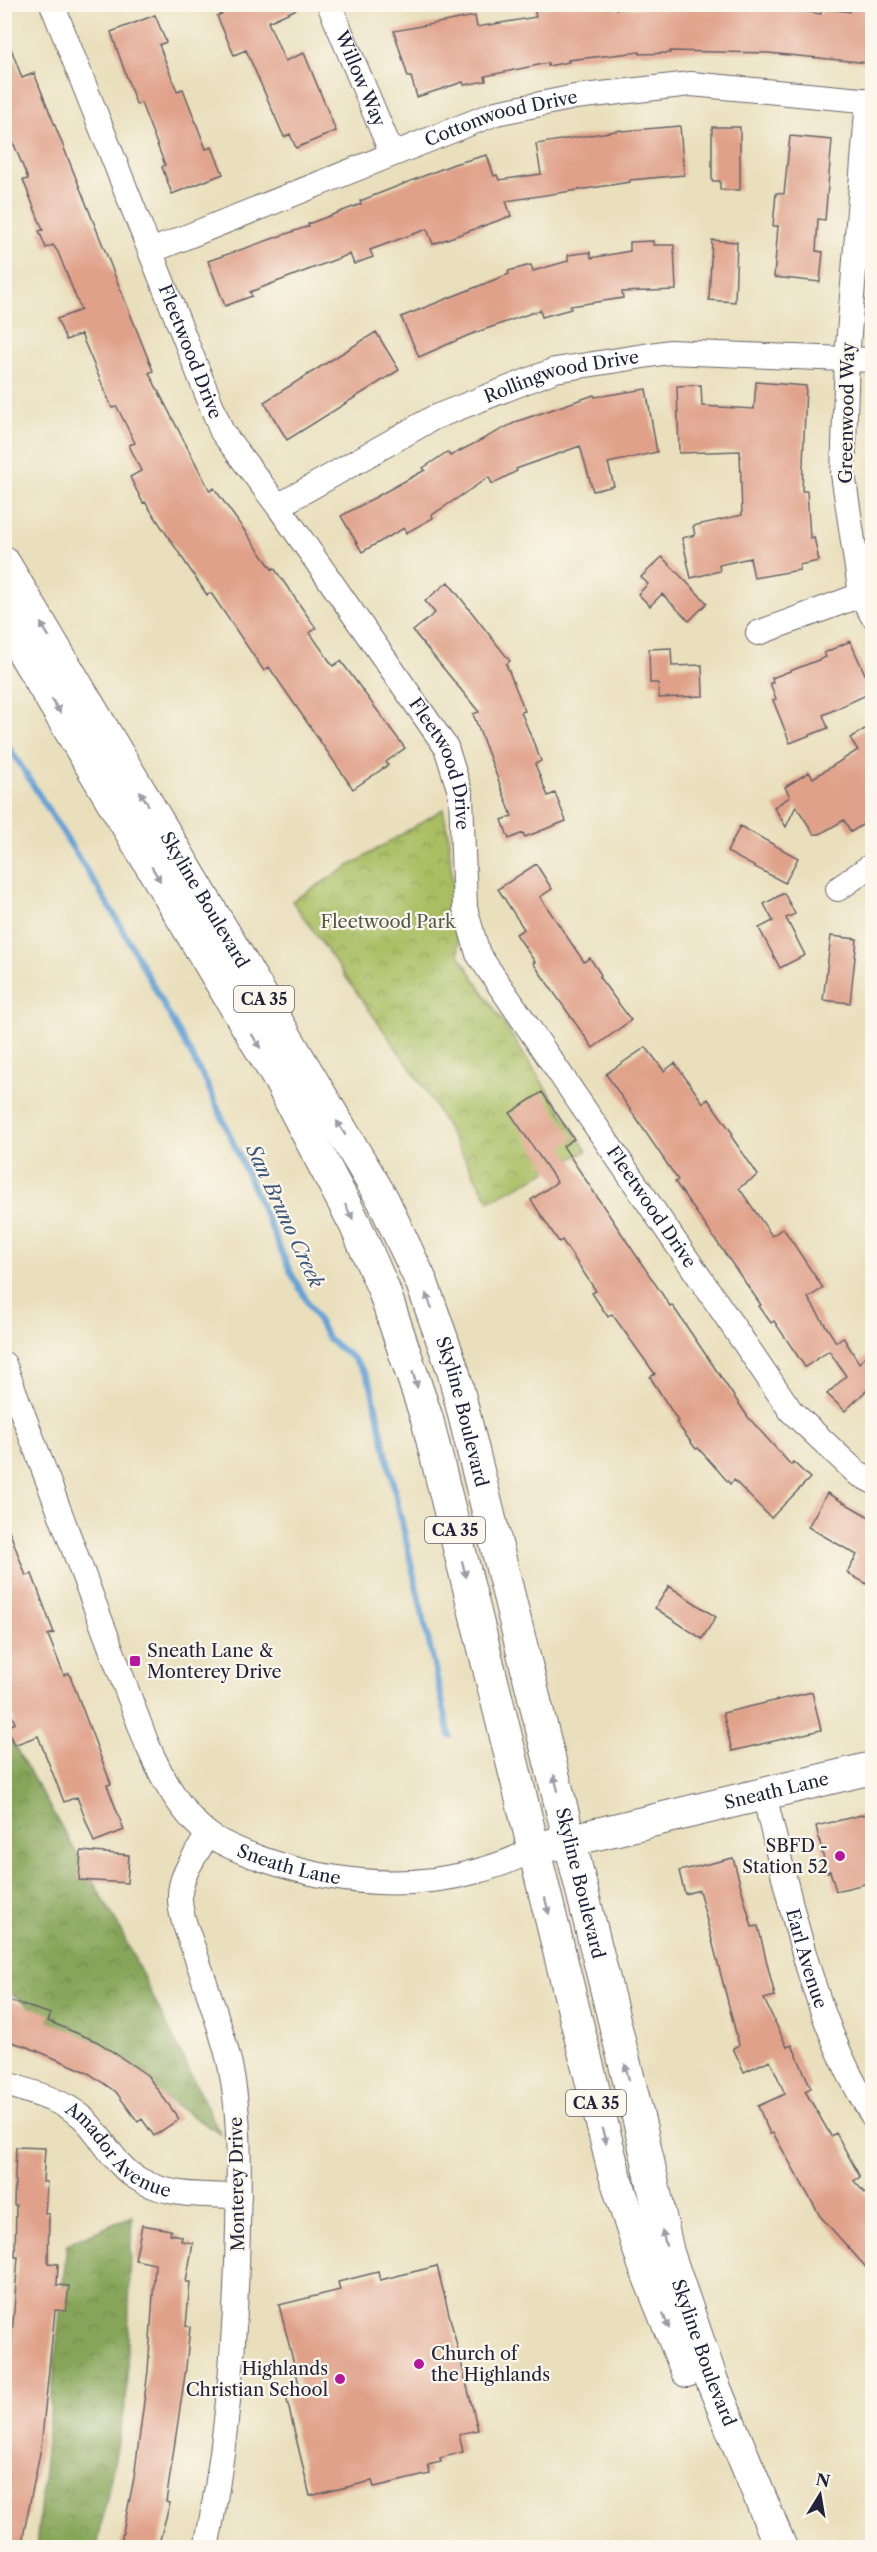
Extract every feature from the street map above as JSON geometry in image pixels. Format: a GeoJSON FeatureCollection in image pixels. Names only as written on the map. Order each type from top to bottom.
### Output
{"type":"FeatureCollection","features":[{"type":"Feature","properties":{"kind":"main road","name":"Skyline Boulevard"},"geometry":{"type":"LineString","coordinates":[[4,563],[360,1161],[404,1242],[439,1326],[453,1370],[570,1840],[641,2129],[668,2253],[712,2381],[781,2547]]}},
{"type":"Feature","properties":{"kind":"main road","name":"Skyline Boulevard"},"geometry":{"type":"LineString","coordinates":[[4,620],[280,1081],[324,1163],[379,1277],[400,1333],[427,1419],[603,2129],[631,2229],[694,2389],[738,2485],[771,2547]]}},
{"type":"Feature","properties":{"kind":"main road","name":"Sneath Lane"},"geometry":{"type":"LineString","coordinates":[[533,1849],[873,1768]]}},
{"type":"Feature","properties":{"kind":"street","name":"Fleetwood Drive"},"geometry":{"type":"LineString","coordinates":[[52,4],[222,432],[278,506],[446,747],[461,795],[465,908],[478,954],[791,1411],[858,1474],[873,1481]]}},
{"type":"Feature","properties":{"kind":"street","name":"Willow Way"},"geometry":{"type":"LineString","coordinates":[[329,4],[392,154]]}},
{"type":"Feature","properties":{"kind":"street","name":"Cottonwood Drive"},"geometry":{"type":"LineString","coordinates":[[151,251],[496,113],[575,97],[691,84],[870,100]]}},
{"type":"Feature","properties":{"kind":"street","name":"Greenwood Way"},"geometry":{"type":"LineString","coordinates":[[867,605],[843,474],[847,358],[870,100]]}},
{"type":"Feature","properties":{"kind":"street","name":"Rollingwood Drive"},"geometry":{"type":"LineString","coordinates":[[278,506],[433,418],[555,370],[669,352],[873,360]]}},
{"type":"Feature","properties":{"kind":"street"},"geometry":{"type":"LineString","coordinates":[[758,633],[867,605]]}},
{"type":"Feature","properties":{"kind":"street"},"geometry":{"type":"LineString","coordinates":[[838,890],[873,865]]}},
{"type":"Feature","properties":{"kind":"street","name":"Sneath Lane"},"geometry":{"type":"LineString","coordinates":[[4,1364],[147,1744],[163,1779],[208,1834],[246,1853],[281,1865],[320,1875],[368,1882],[415,1883],[458,1876],[515,1861],[533,1849]]}},
{"type":"Feature","properties":{"kind":"street","name":"Earl Avenue"},"geometry":{"type":"LineString","coordinates":[[764,1794],[797,1932],[815,1990],[834,2042],[873,2115]]}},
{"type":"Feature","properties":{"kind":"street","name":"Monterey Drive"},"geometry":{"type":"LineString","coordinates":[[206,2547],[224,2436],[233,2351],[239,2196],[236,2104],[230,2066],[221,2029],[182,1915],[180,1894],[186,1872],[208,1834]]}},
{"type":"Feature","properties":{"kind":"street","name":"Amador Avenue"},"geometry":{"type":"LineString","coordinates":[[4,2083],[57,2102],[80,2115],[119,2163],[138,2180],[163,2191],[239,2196]]}},
{"type":"Feature","properties":{"kind":"green space","name":"Fleetwood Park"},"geometry":{"type":"Polygon","coordinates":[[[443,809],[448,833],[459,955],[587,1151],[489,1201],[423,1086],[292,901],[443,809]]]}},
{"type":"Feature","properties":{"kind":"green space"},"geometry":{"type":"Polygon","coordinates":[[[4,1728],[116,1921],[220,2134],[117,2069],[5,1989],[4,1728]]]}},
{"type":"Feature","properties":{"kind":"green space"},"geometry":{"type":"Polygon","coordinates":[[[132,2216],[126,2402],[97,2547],[36,2548],[67,2244],[132,2216]]]}},
{"type":"Feature","properties":{"kind":"building"},"geometry":{"type":"Polygon","coordinates":[[[222,4],[308,4],[268,22],[285,61],[304,53],[336,131],[296,148],[290,134],[284,137],[246,50],[234,55],[217,16],[226,12],[222,4]]]}},
{"type":"Feature","properties":{"kind":"building"},"geometry":{"type":"Polygon","coordinates":[[[533,4],[615,4],[616,9],[662,7],[661,4],[771,4],[771,7],[821,14],[822,8],[850,12],[851,4],[873,4],[873,43],[869,63],[768,53],[670,51],[670,53],[640,54],[640,52],[568,60],[569,62],[548,66],[548,63],[485,76],[486,81],[464,85],[463,82],[417,97],[411,77],[408,77],[394,31],[475,16],[477,27],[536,17],[533,4]]]}},
{"type":"Feature","properties":{"kind":"building"},"geometry":{"type":"Polygon","coordinates":[[[155,15],[166,42],[159,45],[177,91],[183,89],[206,149],[212,147],[223,174],[172,194],[162,167],[165,165],[141,103],[136,104],[111,32],[155,15]]]}},
{"type":"Feature","properties":{"kind":"building"},"geometry":{"type":"Polygon","coordinates":[[[6,35],[22,78],[34,73],[153,371],[149,373],[210,491],[214,488],[272,569],[274,568],[316,628],[310,633],[333,666],[341,661],[405,748],[386,762],[388,765],[353,789],[269,667],[264,671],[211,593],[207,595],[145,502],[143,503],[130,477],[141,471],[129,445],[135,443],[117,407],[112,408],[81,334],[66,340],[57,319],[81,310],[58,252],[53,245],[46,248],[39,231],[43,230],[23,180],[28,179],[4,120],[6,35]]]}},
{"type":"Feature","properties":{"kind":"building"},"geometry":{"type":"Polygon","coordinates":[[[680,126],[684,175],[630,180],[630,182],[506,201],[511,216],[433,244],[427,229],[370,250],[373,257],[354,264],[350,254],[250,292],[252,296],[225,306],[208,261],[309,226],[308,224],[361,204],[360,201],[454,164],[487,155],[494,176],[497,175],[499,180],[541,174],[536,144],[621,130],[680,126]]]}},
{"type":"Feature","properties":{"kind":"building"},"geometry":{"type":"Polygon","coordinates":[[[712,127],[740,127],[740,190],[720,190],[720,181],[712,181],[712,127]]]}},
{"type":"Feature","properties":{"kind":"building"},"geometry":{"type":"Polygon","coordinates":[[[790,136],[832,140],[825,220],[818,219],[816,251],[823,252],[820,282],[774,277],[778,226],[773,226],[776,193],[784,194],[790,136]]]}},
{"type":"Feature","properties":{"kind":"building"},"geometry":{"type":"Polygon","coordinates":[[[712,240],[737,242],[735,302],[709,300],[712,240]]]}},
{"type":"Feature","properties":{"kind":"building"},"geometry":{"type":"Polygon","coordinates":[[[653,241],[653,245],[674,245],[676,290],[622,292],[623,298],[570,306],[571,309],[542,317],[540,310],[469,335],[419,357],[401,317],[509,274],[508,271],[531,265],[533,271],[568,261],[568,255],[590,252],[591,258],[630,251],[630,242],[653,241]]]}},
{"type":"Feature","properties":{"kind":"building"},"geometry":{"type":"Polygon","coordinates":[[[376,332],[399,370],[287,440],[264,402],[376,332]]]}},
{"type":"Feature","properties":{"kind":"building"},"geometry":{"type":"Polygon","coordinates":[[[756,382],[806,386],[802,491],[807,491],[810,538],[814,537],[819,561],[799,565],[800,570],[754,578],[750,558],[719,565],[720,571],[691,578],[682,538],[695,535],[693,526],[742,515],[740,451],[679,453],[677,386],[701,385],[702,406],[754,409],[756,382]]]}},
{"type":"Feature","properties":{"kind":"building"},"geometry":{"type":"Polygon","coordinates":[[[646,389],[657,452],[608,463],[614,486],[593,491],[580,446],[516,469],[517,471],[492,484],[489,477],[432,515],[433,518],[406,533],[404,528],[362,552],[341,516],[425,470],[423,468],[447,452],[450,456],[518,421],[594,395],[595,397],[646,389]]]}},
{"type":"Feature","properties":{"kind":"building"},"geometry":{"type":"Polygon","coordinates":[[[662,557],[707,603],[689,621],[662,594],[650,606],[638,594],[648,584],[641,577],[662,557]]]}},
{"type":"Feature","properties":{"kind":"building"},"geometry":{"type":"Polygon","coordinates":[[[448,582],[510,661],[506,664],[525,711],[521,712],[541,761],[535,764],[548,796],[555,793],[566,821],[525,837],[523,833],[509,839],[502,820],[512,816],[473,714],[479,712],[413,631],[435,613],[425,601],[448,582]]]}},
{"type":"Feature","properties":{"kind":"building"},"geometry":{"type":"Polygon","coordinates":[[[850,641],[873,692],[823,715],[828,728],[790,743],[773,700],[776,699],[770,683],[773,683],[772,678],[826,657],[824,653],[850,641]]]}},
{"type":"Feature","properties":{"kind":"building"},"geometry":{"type":"Polygon","coordinates":[[[671,648],[672,666],[702,665],[703,696],[659,698],[658,683],[650,683],[649,649],[671,648]]]}},
{"type":"Feature","properties":{"kind":"building"},"geometry":{"type":"Polygon","coordinates":[[[873,724],[873,818],[851,832],[844,820],[820,834],[814,834],[796,806],[786,827],[774,807],[790,797],[785,787],[809,772],[813,778],[858,750],[850,738],[873,724]]]}},
{"type":"Feature","properties":{"kind":"building"},"geometry":{"type":"Polygon","coordinates":[[[740,826],[798,858],[785,883],[727,852],[740,826]]]}},
{"type":"Feature","properties":{"kind":"building"},"geometry":{"type":"Polygon","coordinates":[[[536,864],[552,889],[540,897],[584,962],[590,958],[601,975],[599,977],[631,1020],[593,1048],[533,963],[535,962],[516,934],[524,929],[498,889],[536,864]]]}},
{"type":"Feature","properties":{"kind":"building"},"geometry":{"type":"Polygon","coordinates":[[[784,893],[795,914],[786,918],[805,955],[780,968],[759,928],[773,921],[764,904],[784,893]]]}},
{"type":"Feature","properties":{"kind":"building"},"geometry":{"type":"Polygon","coordinates":[[[831,936],[857,939],[850,1003],[823,1000],[831,936]]]}},
{"type":"Feature","properties":{"kind":"building"},"geometry":{"type":"Polygon","coordinates":[[[646,1047],[664,1071],[675,1063],[703,1103],[708,1099],[733,1134],[731,1136],[758,1175],[739,1188],[772,1236],[783,1228],[823,1288],[808,1298],[836,1342],[843,1337],[859,1363],[873,1350],[873,1384],[845,1411],[827,1394],[846,1376],[829,1351],[805,1367],[774,1321],[771,1323],[759,1306],[761,1305],[675,1182],[678,1180],[606,1074],[646,1047]]]}},
{"type":"Feature","properties":{"kind":"building"},"geometry":{"type":"Polygon","coordinates":[[[542,1092],[574,1139],[563,1146],[670,1306],[672,1305],[748,1417],[791,1465],[793,1462],[810,1478],[771,1518],[734,1480],[730,1484],[698,1448],[696,1449],[676,1422],[678,1421],[650,1377],[655,1374],[612,1314],[608,1317],[592,1293],[596,1291],[562,1240],[559,1242],[531,1200],[557,1182],[510,1113],[542,1092]]]}},
{"type":"Feature","properties":{"kind":"building"},"geometry":{"type":"Polygon","coordinates":[[[827,1493],[873,1519],[873,1575],[867,1584],[847,1573],[857,1555],[808,1527],[827,1493]]]}},
{"type":"Feature","properties":{"kind":"building"},"geometry":{"type":"Polygon","coordinates":[[[6,1522],[26,1576],[32,1574],[54,1633],[48,1635],[64,1675],[69,1673],[111,1784],[107,1785],[124,1830],[94,1842],[77,1797],[64,1802],[38,1736],[14,1745],[6,1727],[15,1723],[4,1696],[6,1522]]]}},
{"type":"Feature","properties":{"kind":"building"},"geometry":{"type":"Polygon","coordinates":[[[669,1586],[716,1617],[702,1639],[655,1608],[669,1586]]]}},
{"type":"Feature","properties":{"kind":"building"},"geometry":{"type":"Polygon","coordinates":[[[812,1692],[821,1730],[732,1751],[723,1713],[812,1692]]]}},
{"type":"Feature","properties":{"kind":"building"},"geometry":{"type":"Polygon","coordinates":[[[870,1813],[873,1822],[873,1882],[836,1891],[830,1871],[827,1872],[816,1826],[870,1813]]]}},
{"type":"Feature","properties":{"kind":"building"},"geometry":{"type":"Polygon","coordinates":[[[81,1851],[129,1855],[127,1883],[79,1880],[81,1851]]]}},
{"type":"Feature","properties":{"kind":"building"},"geometry":{"type":"Polygon","coordinates":[[[733,1858],[752,1927],[758,1926],[775,1996],[764,1999],[787,2047],[792,2045],[811,2088],[805,2091],[831,2136],[836,2133],[860,2177],[854,2181],[873,2202],[873,2275],[820,2216],[773,2133],[770,2134],[758,2106],[785,2094],[770,2060],[744,2072],[733,2048],[739,2045],[699,1890],[685,1894],[679,1871],[733,1858]]]}},
{"type":"Feature","properties":{"kind":"building"},"geometry":{"type":"Polygon","coordinates":[[[4,1999],[51,2014],[48,2021],[98,2042],[147,2075],[179,2119],[154,2136],[142,2119],[138,2122],[116,2092],[87,2072],[28,2047],[4,2040],[4,1999]]]}},
{"type":"Feature","properties":{"kind":"building"},"geometry":{"type":"Polygon","coordinates":[[[16,2147],[45,2148],[43,2182],[47,2182],[45,2214],[49,2214],[48,2263],[58,2264],[57,2285],[69,2286],[66,2311],[55,2310],[41,2448],[21,2547],[4,2547],[4,2400],[8,2388],[18,2257],[15,2257],[16,2205],[14,2205],[16,2147]]]}},
{"type":"Feature","properties":{"kind":"building"},"geometry":{"type":"Polygon","coordinates":[[[142,2225],[171,2230],[170,2234],[182,2236],[181,2241],[193,2243],[186,2282],[190,2282],[186,2326],[190,2327],[166,2502],[170,2503],[158,2547],[120,2547],[134,2478],[148,2371],[155,2264],[135,2260],[142,2225]]]}},
{"type":"Feature","properties":{"kind":"building"},"geometry":{"type":"Polygon","coordinates":[[[437,2266],[478,2430],[459,2434],[463,2452],[440,2458],[441,2462],[428,2465],[430,2474],[374,2487],[372,2481],[310,2496],[285,2392],[300,2388],[279,2305],[340,2290],[338,2282],[378,2272],[380,2280],[437,2266]]]}},
{"type":"Feature","properties":{"kind":"waterway","name":"San Bruno Creek"},"geometry":{"type":"LineString","coordinates":[[4,739],[114,914],[207,1084],[291,1273],[329,1340],[353,1358],[366,1374],[371,1385],[450,1736]]}},
{"type":"Feature","properties":{"kind":"place","name":"Sneath Lane & Monterey Drive"},"geometry":{"type":"Point","coordinates":[135,1661]}},
{"type":"Feature","properties":{"kind":"place","name":"SBFD - Station 52"},"geometry":{"type":"Point","coordinates":[840,1856]}},
{"type":"Feature","properties":{"kind":"place","name":"Church of the Highlands"},"geometry":{"type":"Point","coordinates":[419,2364]}},
{"type":"Feature","properties":{"kind":"place","name":"Highlands Christian School"},"geometry":{"type":"Point","coordinates":[340,2379]}}]}
